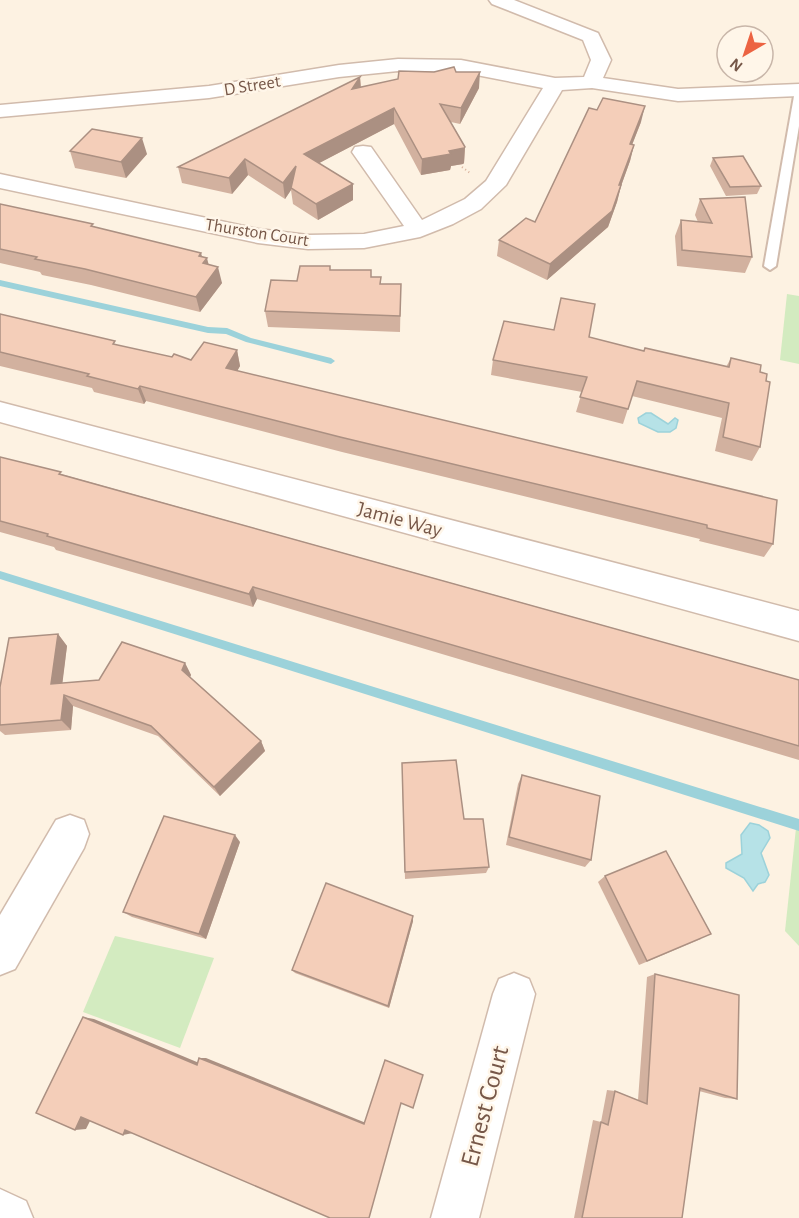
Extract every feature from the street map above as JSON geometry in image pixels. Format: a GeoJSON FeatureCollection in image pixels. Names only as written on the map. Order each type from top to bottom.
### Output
{"type":"FeatureCollection","features":[{"type":"Feature","properties":{"kind":"street"},"geometry":{"type":"LineString","coordinates":[[498,0],[591,37],[601,60],[592,82]]}},
{"type":"Feature","properties":{"kind":"street","name":"D Street"},"geometry":{"type":"LineString","coordinates":[[0,111],[209,92],[339,71],[398,65],[461,66],[555,84]]}},
{"type":"Feature","properties":{"kind":"street"},"geometry":{"type":"LineString","coordinates":[[555,84],[592,82],[678,95],[799,90]]}},
{"type":"Feature","properties":{"kind":"street","name":"Thurston Court"},"geometry":{"type":"LineString","coordinates":[[0,181],[258,236],[308,242],[364,241],[418,230],[473,204],[495,185],[555,84]]}},
{"type":"Feature","properties":{"kind":"street"},"geometry":{"type":"LineString","coordinates":[[363,152],[418,230]]}},
{"type":"Feature","properties":{"kind":"street","name":"Jamie Way"},"geometry":{"type":"LineString","coordinates":[[0,412],[799,626]]}},
{"type":"Feature","properties":{"kind":"street"},"geometry":{"type":"LineString","coordinates":[[0,954],[70,834]]}},
{"type":"Feature","properties":{"kind":"street","name":"Ernest Court"},"geometry":{"type":"LineString","coordinates":[[455,1218],[514,994]]}},
{"type":"Feature","properties":{"kind":"street"},"geometry":{"type":"LineString","coordinates":[[0,1214],[9,1218]]}},
{"type":"Feature","properties":{"kind":"lane"},"geometry":{"type":"LineString","coordinates":[[770,266],[799,96]]}},
{"type":"Feature","properties":{"kind":"green space"},"geometry":{"type":"Polygon","coordinates":[[[787,294],[799,296],[799,364],[780,360],[787,294]]]}},
{"type":"Feature","properties":{"kind":"green space"},"geometry":{"type":"Polygon","coordinates":[[[796,828],[799,829],[799,946],[785,931],[796,828]]]}},
{"type":"Feature","properties":{"kind":"green space"},"geometry":{"type":"Polygon","coordinates":[[[115,936],[214,958],[180,1048],[83,1012],[115,936]]]}},
{"type":"Feature","properties":{"kind":"water"},"geometry":{"type":"Polygon","coordinates":[[[651,413],[668,424],[675,418],[678,420],[676,428],[670,432],[658,432],[639,423],[638,418],[651,413]]]}},
{"type":"Feature","properties":{"kind":"water"},"geometry":{"type":"Polygon","coordinates":[[[750,823],[759,825],[768,831],[770,838],[761,853],[769,875],[765,882],[758,884],[753,891],[744,878],[726,868],[726,863],[742,854],[741,835],[750,823]]]}},
{"type":"Feature","properties":{"kind":"building"},"geometry":{"type":"Polygon","coordinates":[[[454,67],[456,72],[480,72],[461,108],[440,104],[464,148],[449,151],[451,154],[422,159],[394,108],[304,154],[353,184],[316,204],[291,188],[296,166],[283,183],[245,159],[229,178],[178,167],[360,77],[352,89],[398,79],[399,71],[434,72],[454,67]]]}},
{"type":"Feature","properties":{"kind":"building"},"geometry":{"type":"Polygon","coordinates":[[[603,98],[645,106],[630,144],[634,145],[612,211],[550,264],[499,240],[526,218],[535,222],[589,108],[597,110],[603,98]]]}},
{"type":"Feature","properties":{"kind":"building"},"geometry":{"type":"Polygon","coordinates":[[[92,129],[142,138],[121,162],[70,151],[92,129]]]}},
{"type":"Feature","properties":{"kind":"building"},"geometry":{"type":"Polygon","coordinates":[[[743,156],[761,186],[730,187],[713,158],[743,156]]]}},
{"type":"Feature","properties":{"kind":"building"},"geometry":{"type":"Polygon","coordinates":[[[745,197],[752,257],[682,250],[681,220],[712,223],[700,199],[745,197]]]}},
{"type":"Feature","properties":{"kind":"building"},"geometry":{"type":"Polygon","coordinates":[[[0,204],[93,224],[91,226],[201,253],[199,256],[207,258],[203,263],[218,267],[196,297],[0,249],[0,204]]]}},
{"type":"Feature","properties":{"kind":"building"},"geometry":{"type":"Polygon","coordinates":[[[300,266],[330,266],[330,270],[371,270],[371,277],[381,277],[380,284],[401,284],[400,316],[265,311],[271,280],[297,281],[300,266]]]}},
{"type":"Feature","properties":{"kind":"building"},"geometry":{"type":"Polygon","coordinates":[[[561,298],[595,304],[589,337],[644,351],[645,348],[729,367],[731,358],[761,365],[760,372],[767,374],[766,381],[770,382],[760,447],[723,437],[729,403],[637,381],[628,409],[580,397],[587,377],[493,360],[504,321],[554,330],[561,298]]]}},
{"type":"Feature","properties":{"kind":"building"},"geometry":{"type":"Polygon","coordinates":[[[0,314],[115,341],[113,344],[172,357],[174,354],[191,360],[204,342],[237,350],[226,368],[777,500],[773,544],[707,528],[707,525],[340,437],[140,386],[138,389],[0,352],[0,314]]]}},
{"type":"Feature","properties":{"kind":"building"},"geometry":{"type":"Polygon","coordinates":[[[0,457],[61,472],[59,474],[799,680],[799,746],[253,587],[249,594],[0,521],[0,457]]]}},
{"type":"Feature","properties":{"kind":"building"},"geometry":{"type":"Polygon","coordinates":[[[58,634],[51,684],[99,680],[122,642],[185,663],[182,670],[261,741],[214,787],[151,726],[64,695],[61,720],[0,725],[0,687],[9,638],[58,634]]]}},
{"type":"Feature","properties":{"kind":"building"},"geometry":{"type":"Polygon","coordinates":[[[456,760],[464,819],[483,819],[489,867],[405,872],[402,763],[456,760]]]}},
{"type":"Feature","properties":{"kind":"building"},"geometry":{"type":"Polygon","coordinates":[[[522,775],[600,796],[591,860],[509,837],[522,775]]]}},
{"type":"Feature","properties":{"kind":"building"},"geometry":{"type":"Polygon","coordinates":[[[164,816],[235,835],[199,934],[123,912],[164,816]]]}},
{"type":"Feature","properties":{"kind":"building"},"geometry":{"type":"Polygon","coordinates":[[[666,851],[711,934],[647,961],[605,876],[666,851]]]}},
{"type":"Feature","properties":{"kind":"building"},"geometry":{"type":"Polygon","coordinates":[[[326,883],[413,916],[388,1006],[292,970],[326,883]]]}},
{"type":"Feature","properties":{"kind":"building"},"geometry":{"type":"Polygon","coordinates":[[[655,974],[739,995],[737,1099],[700,1088],[682,1218],[582,1218],[601,1122],[608,1125],[615,1091],[647,1104],[655,974]]]}},
{"type":"Feature","properties":{"kind":"building"},"geometry":{"type":"Polygon","coordinates":[[[83,1017],[197,1065],[199,1058],[364,1124],[385,1060],[423,1075],[413,1108],[401,1103],[369,1218],[330,1218],[125,1130],[123,1135],[81,1117],[75,1130],[36,1113],[83,1017]]]}},
{"type":"Feature","properties":{"kind":"waterway"},"geometry":{"type":"LineString","coordinates":[[0,283],[208,330],[227,331],[249,340],[331,361]]}},
{"type":"Feature","properties":{"kind":"waterway"},"geometry":{"type":"LineString","coordinates":[[0,575],[799,825]]}}]}
